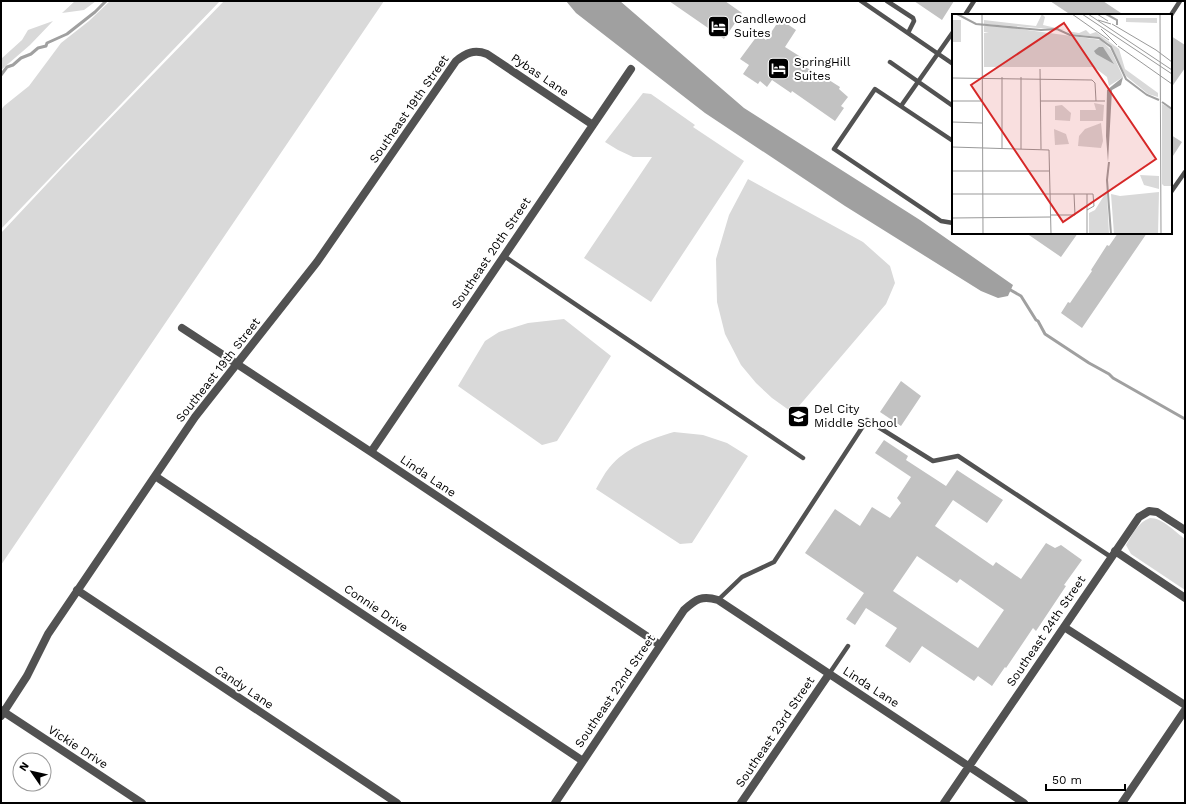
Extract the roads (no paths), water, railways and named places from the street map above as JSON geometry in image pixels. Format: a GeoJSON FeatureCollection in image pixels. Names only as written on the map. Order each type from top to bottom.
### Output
{"type":"FeatureCollection","features":[{"type":"Feature","properties":{"kind":"street","name":"Pybas Lane"},"geometry":{"type":"LineString","coordinates":[[471,52],[482,52],[487,54],[593,124]]}},
{"type":"Feature","properties":{"kind":"street","name":"Southeast 19th Street"},"geometry":{"type":"LineString","coordinates":[[2,713],[27,676],[48,634],[195,417],[317,262],[456,61],[464,54],[471,52]]}},
{"type":"Feature","properties":{"kind":"street","name":"Southeast 20th Street"},"geometry":{"type":"LineString","coordinates":[[371,452],[631,69]]}},
{"type":"Feature","properties":{"kind":"street","name":"Linda Lane"},"geometry":{"type":"LineString","coordinates":[[182,328],[660,645]]}},
{"type":"Feature","properties":{"kind":"street","name":"Connie Drive"},"geometry":{"type":"LineString","coordinates":[[155,476],[583,761]]}},
{"type":"Feature","properties":{"kind":"street","name":"Southeast 24th Street"},"geometry":{"type":"LineString","coordinates":[[944,803],[1139,517],[1149,511],[1157,512],[1185,530]]}},
{"type":"Feature","properties":{"kind":"street"},"geometry":{"type":"LineString","coordinates":[[1113,554],[1185,598]]}},
{"type":"Feature","properties":{"kind":"street","name":"Candy Lane"},"geometry":{"type":"LineString","coordinates":[[77,590],[397,803]]}},
{"type":"Feature","properties":{"kind":"street","name":"Linda Lane"},"geometry":{"type":"LineString","coordinates":[[702,597],[710,597],[718,600],[1024,803]]}},
{"type":"Feature","properties":{"kind":"street","name":"Southeast 22nd Street"},"geometry":{"type":"LineString","coordinates":[[555,803],[684,610],[702,597]]}},
{"type":"Feature","properties":{"kind":"street"},"geometry":{"type":"LineString","coordinates":[[1064,627],[1185,705]]}},
{"type":"Feature","properties":{"kind":"street","name":"Southeast 23rd Street"},"geometry":{"type":"LineString","coordinates":[[741,803],[828,674]]}},
{"type":"Feature","properties":{"kind":"street"},"geometry":{"type":"LineString","coordinates":[[1122,803],[1185,710]]}},
{"type":"Feature","properties":{"kind":"street","name":"Vickie Drive"},"geometry":{"type":"LineString","coordinates":[[2,713],[138,802]]}},
{"type":"Feature","properties":{"kind":"lane"},"geometry":{"type":"LineString","coordinates":[[862,1],[952,63]]}},
{"type":"Feature","properties":{"kind":"lane"},"geometry":{"type":"LineString","coordinates":[[887,1],[913,18],[914,21],[908,33]]}},
{"type":"Feature","properties":{"kind":"lane"},"geometry":{"type":"LineString","coordinates":[[966,14],[974,1]]}},
{"type":"Feature","properties":{"kind":"lane"},"geometry":{"type":"LineString","coordinates":[[1172,14],[1180,1]]}},
{"type":"Feature","properties":{"kind":"lane"},"geometry":{"type":"LineString","coordinates":[[901,106],[952,33]]}},
{"type":"Feature","properties":{"kind":"lane"},"geometry":{"type":"LineString","coordinates":[[890,62],[952,105]]}},
{"type":"Feature","properties":{"kind":"lane"},"geometry":{"type":"LineString","coordinates":[[952,140],[875,89],[834,149],[941,221],[952,223]]}},
{"type":"Feature","properties":{"kind":"lane"},"geometry":{"type":"LineString","coordinates":[[1172,191],[1185,172]]}},
{"type":"Feature","properties":{"kind":"lane"},"geometry":{"type":"LineString","coordinates":[[504,256],[803,458]]}},
{"type":"Feature","properties":{"kind":"lane"},"geometry":{"type":"LineString","coordinates":[[718,600],[742,577],[774,562],[867,420],[933,461],[958,456],[1113,554]]}},
{"type":"Feature","properties":{"kind":"lane"},"geometry":{"type":"LineString","coordinates":[[828,674],[848,646]]}},
{"type":"Feature","properties":{"kind":"waterway"},"geometry":{"type":"LineString","coordinates":[[1,75],[7,67],[13,65],[21,58],[31,54],[38,48],[46,46],[47,43],[67,34],[95,12],[106,1]]}},
{"type":"Feature","properties":{"kind":"waterway"},"geometry":{"type":"LineString","coordinates":[[1007,288],[1021,296],[1045,334],[1113,378],[1185,419]]}},
{"type":"Feature","properties":{"kind":"place","name":"Candlewood Suites"},"geometry":{"type":"Point","coordinates":[719,26]}},
{"type":"Feature","properties":{"kind":"place","name":"SpringHill Suites"},"geometry":{"type":"Point","coordinates":[778,69]}},
{"type":"Feature","properties":{"kind":"place","name":"Del City Middle School"},"geometry":{"type":"Point","coordinates":[799,416]}}]}
